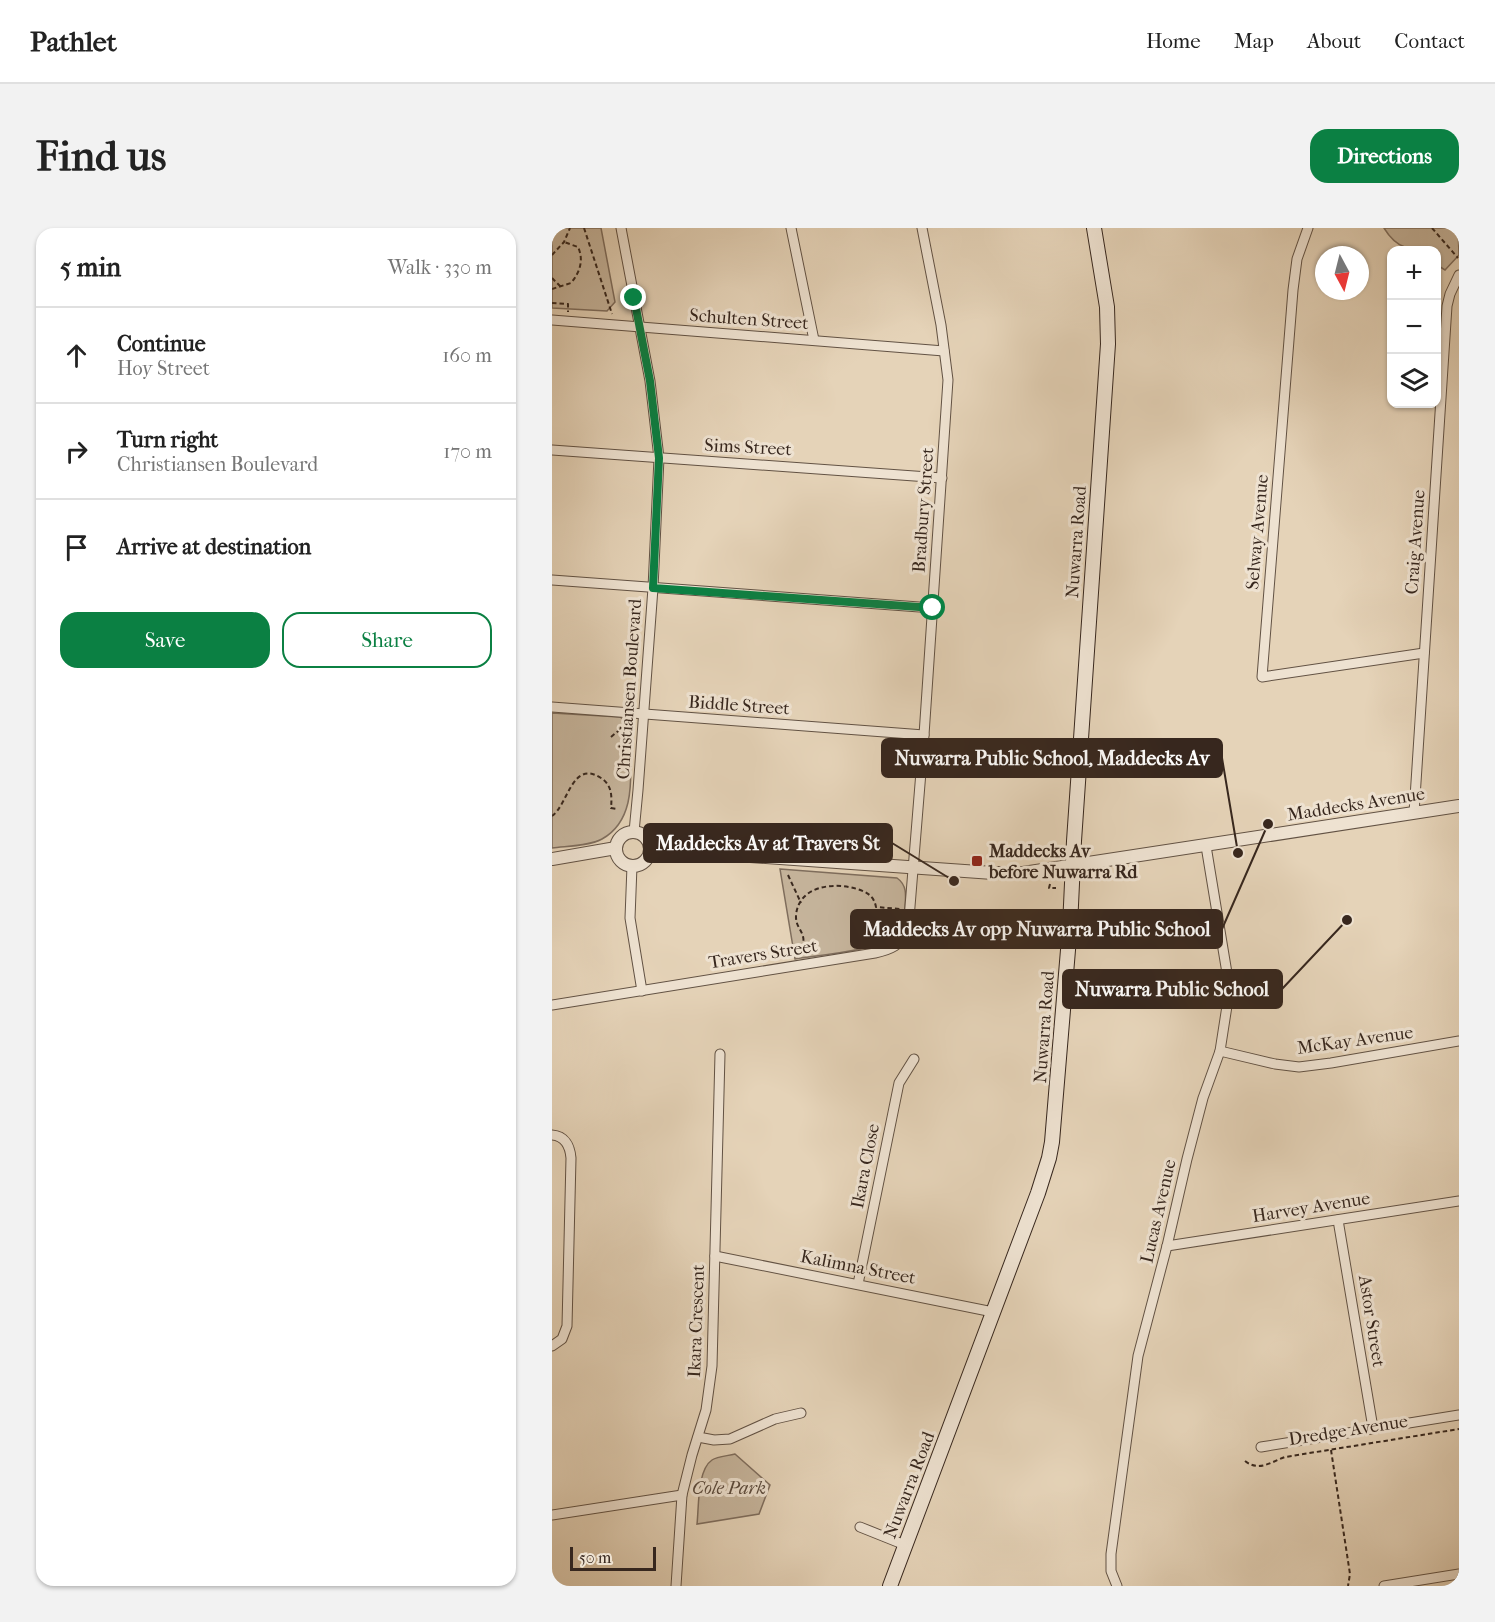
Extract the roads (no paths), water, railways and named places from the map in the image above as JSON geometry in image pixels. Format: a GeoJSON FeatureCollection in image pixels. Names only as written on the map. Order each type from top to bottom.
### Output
{"type":"FeatureCollection","features":[{"type":"Feature","properties":{"kind":"main road","name":"Nuwarra Road"},"geometry":{"type":"LineString","coordinates":[[890,1586],[1050,1158],[1055,1123],[1070,926],[1072,866],[1108,344],[1107,307],[1094,228]]}},
{"type":"Feature","properties":{"kind":"street","name":"Christiansen Boulevard"},"geometry":{"type":"LineString","coordinates":[[621,228],[653,405],[659,458],[653,588],[634,832]]}},
{"type":"Feature","properties":{"kind":"street"},"geometry":{"type":"LineString","coordinates":[[791,228],[814,340]]}},
{"type":"Feature","properties":{"kind":"street","name":"Bradbury Street"},"geometry":{"type":"LineString","coordinates":[[914,868],[948,380],[922,228]]}},
{"type":"Feature","properties":{"kind":"street","name":"Selway Avenue"},"geometry":{"type":"LineString","coordinates":[[1308,228],[1298,259],[1293,290],[1262,677],[1424,653]]}},
{"type":"Feature","properties":{"kind":"street","name":"Craig Avenue"},"geometry":{"type":"LineString","coordinates":[[1414,813],[1447,306],[1459,275]]}},
{"type":"Feature","properties":{"kind":"street","name":"Schulten Street"},"geometry":{"type":"LineString","coordinates":[[552,320],[944,351]]}},
{"type":"Feature","properties":{"kind":"street","name":"Sims Street"},"geometry":{"type":"LineString","coordinates":[[552,450],[942,478]]}},
{"type":"Feature","properties":{"kind":"street"},"geometry":{"type":"LineString","coordinates":[[552,580],[933,608]]}},
{"type":"Feature","properties":{"kind":"street","name":"Biddle Street"},"geometry":{"type":"LineString","coordinates":[[552,707],[924,735]]}},
{"type":"Feature","properties":{"kind":"street","name":"Maddecks Avenue"},"geometry":{"type":"LineString","coordinates":[[650,849],[1007,874],[1206,846],[1459,806]]}},
{"type":"Feature","properties":{"kind":"street"},"geometry":{"type":"LineString","coordinates":[[634,832],[646,839],[650,849],[646,859],[632,866],[622,862],[616,848],[623,835],[634,832]]}},
{"type":"Feature","properties":{"kind":"street","name":"Lucas Avenue"},"geometry":{"type":"LineString","coordinates":[[1117,1586],[1111,1570],[1111,1554],[1138,1356],[1203,1098],[1220,1051],[1227,1006],[1227,973],[1206,846]]}},
{"type":"Feature","properties":{"kind":"street"},"geometry":{"type":"LineString","coordinates":[[552,859],[616,848]]}},
{"type":"Feature","properties":{"kind":"street"},"geometry":{"type":"LineString","coordinates":[[632,866],[630,918],[642,991]]}},
{"type":"Feature","properties":{"kind":"street","name":"Travers Street"},"geometry":{"type":"LineString","coordinates":[[552,1005],[887,951],[904,939],[908,931],[914,868]]}},
{"type":"Feature","properties":{"kind":"street","name":"McKay Avenue"},"geometry":{"type":"LineString","coordinates":[[1220,1051],[1275,1064],[1299,1067],[1459,1041]]}},
{"type":"Feature","properties":{"kind":"street","name":"Ikara Crescent"},"geometry":{"type":"LineString","coordinates":[[676,1586],[682,1496],[706,1410],[710,1386],[720,1054]]}},
{"type":"Feature","properties":{"kind":"street","name":"Ikara Close"},"geometry":{"type":"LineString","coordinates":[[858,1284],[898,1083],[914,1059]]}},
{"type":"Feature","properties":{"kind":"street"},"geometry":{"type":"LineString","coordinates":[[552,1134],[566,1141],[571,1158],[567,1326],[562,1339],[552,1346]]}},
{"type":"Feature","properties":{"kind":"street","name":"Harvey Avenue"},"geometry":{"type":"LineString","coordinates":[[1167,1246],[1459,1201]]}},
{"type":"Feature","properties":{"kind":"street","name":"Astor Street"},"geometry":{"type":"LineString","coordinates":[[1338,1220],[1373,1428]]}},
{"type":"Feature","properties":{"kind":"street","name":"Kalimna Street"},"geometry":{"type":"LineString","coordinates":[[715,1256],[993,1311]]}},
{"type":"Feature","properties":{"kind":"street"},"geometry":{"type":"LineString","coordinates":[[698,1437],[714,1440],[730,1439],[775,1419],[801,1413]]}},
{"type":"Feature","properties":{"kind":"street","name":"Dredge Avenue"},"geometry":{"type":"LineString","coordinates":[[1261,1447],[1459,1415]]}},
{"type":"Feature","properties":{"kind":"street"},"geometry":{"type":"LineString","coordinates":[[552,1515],[682,1496]]}},
{"type":"Feature","properties":{"kind":"street"},"geometry":{"type":"LineString","coordinates":[[860,1527],[905,1545]]}},
{"type":"Feature","properties":{"kind":"street"},"geometry":{"type":"LineString","coordinates":[[1384,1586],[1459,1574]]}},
{"type":"Feature","properties":{"kind":"place","name":"Maddecks Av opp Nuwarra Public School"},"geometry":{"type":"Point","coordinates":[1268,824]}},
{"type":"Feature","properties":{"kind":"place","name":"Nuwarra Public School, Maddecks Av"},"geometry":{"type":"Point","coordinates":[1238,853]}},
{"type":"Feature","properties":{"kind":"place","name":"Maddecks Av before Nuwarra Rd"},"geometry":{"type":"Point","coordinates":[977,861]}},
{"type":"Feature","properties":{"kind":"place","name":"Maddecks Av at Travers St"},"geometry":{"type":"Point","coordinates":[954,881]}},
{"type":"Feature","properties":{"kind":"place","name":"Nuwarra Public School"},"geometry":{"type":"Point","coordinates":[1347,920]}},
{"type":"Feature","properties":{"kind":"park label","name":"Cole Park"},"geometry":{"type":"Point","coordinates":[729,1488]}}]}
